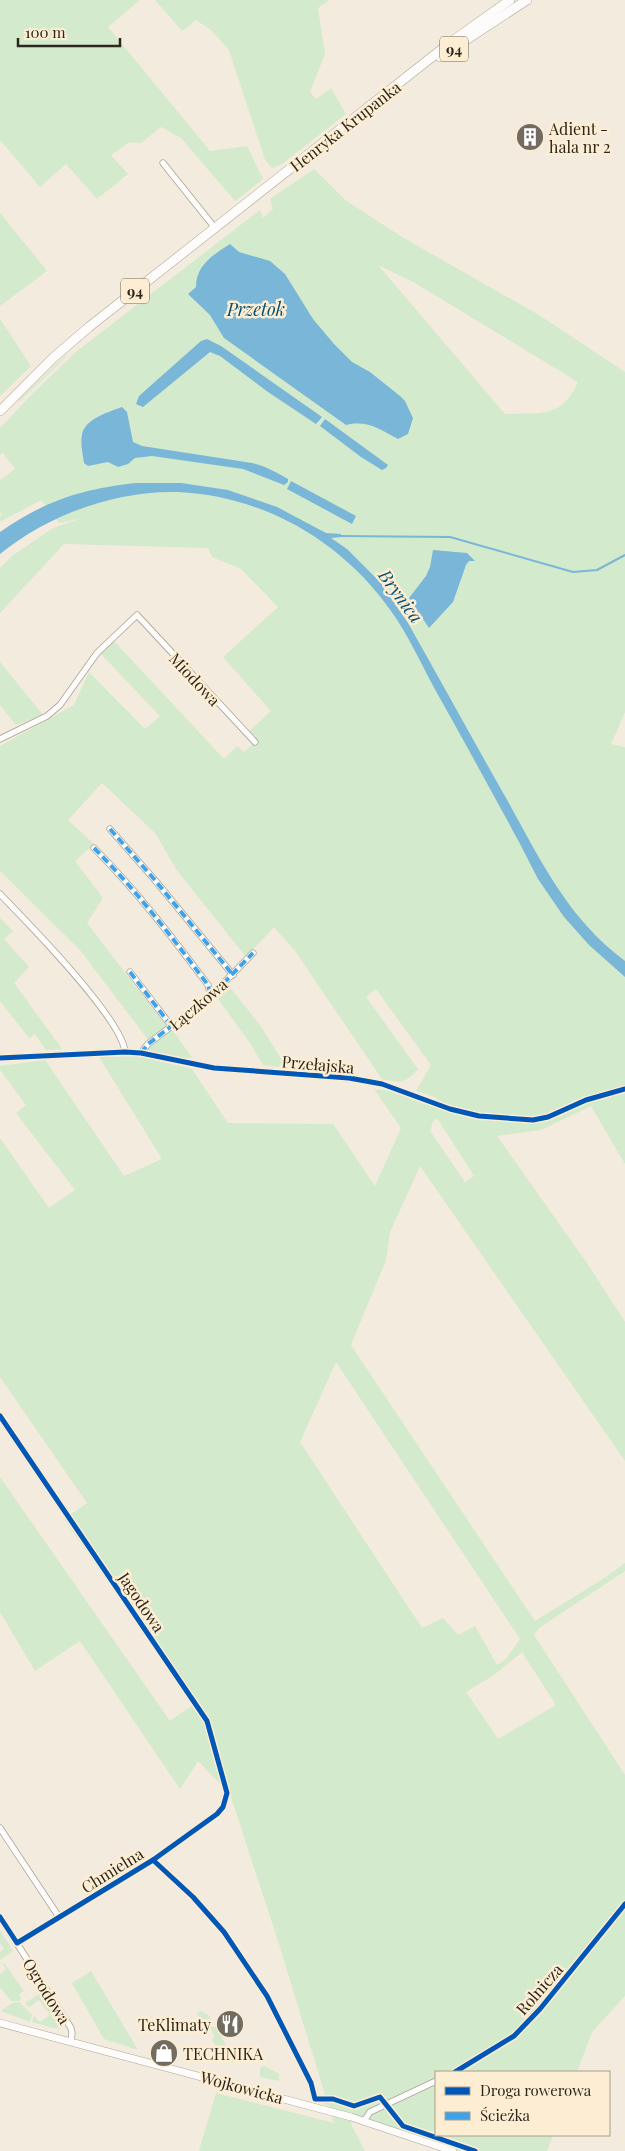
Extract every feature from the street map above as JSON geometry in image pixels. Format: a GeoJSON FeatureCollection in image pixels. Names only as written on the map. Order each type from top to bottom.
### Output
{"type":"FeatureCollection","features":[{"type":"Feature","properties":{"kind":"main road","name":"Henryka Krupanka"},"geometry":{"type":"LineString","coordinates":[[215,228],[451,42],[510,0]]}},
{"type":"Feature","properties":{"kind":"main road","name":"Henryka Krupanka"},"geometry":{"type":"LineString","coordinates":[[414,73],[527,0]]}},
{"type":"Feature","properties":{"kind":"main road","name":"94"},"geometry":{"type":"LineString","coordinates":[[0,411],[71,342],[215,228]]}},
{"type":"Feature","properties":{"kind":"street"},"geometry":{"type":"LineString","coordinates":[[163,163],[215,228]]}},
{"type":"Feature","properties":{"kind":"street","name":"Miodowa"},"geometry":{"type":"LineString","coordinates":[[0,739],[48,716],[60,706],[96,653],[137,615],[255,742]]}},
{"type":"Feature","properties":{"kind":"street"},"geometry":{"type":"LineString","coordinates":[[110,829],[165,892],[232,975]]}},
{"type":"Feature","properties":{"kind":"street"},"geometry":{"type":"LineString","coordinates":[[94,848],[120,874],[156,917],[208,986],[211,996]]}},
{"type":"Feature","properties":{"kind":"street"},"geometry":{"type":"LineString","coordinates":[[0,894],[39,934],[88,992],[122,1039],[125,1052]]}},
{"type":"Feature","properties":{"kind":"street","name":"Łączkowa"},"geometry":{"type":"LineString","coordinates":[[141,1053],[148,1044],[211,996],[253,953]]}},
{"type":"Feature","properties":{"kind":"street"},"geometry":{"type":"LineString","coordinates":[[130,972],[172,1027]]}},
{"type":"Feature","properties":{"kind":"street","name":"Przełajska"},"geometry":{"type":"LineString","coordinates":[[0,1058],[125,1052],[141,1053],[214,1068],[358,1079],[382,1084],[450,1109],[479,1116],[533,1120],[548,1117],[608,1092],[625,1089]]}},
{"type":"Feature","properties":{"kind":"street","name":"Jagodowa"},"geometry":{"type":"LineString","coordinates":[[0,1416],[207,1722],[227,1793],[223,1807],[217,1814]]}},
{"type":"Feature","properties":{"kind":"street","name":"Chmielna"},"geometry":{"type":"LineString","coordinates":[[17,1944],[153,1860],[217,1814]]}},
{"type":"Feature","properties":{"kind":"street"},"geometry":{"type":"LineString","coordinates":[[0,1828],[59,1917]]}},
{"type":"Feature","properties":{"kind":"street","name":"Rolnicza"},"geometry":{"type":"LineString","coordinates":[[457,2071],[514,2036],[540,2009],[625,1904]]}},
{"type":"Feature","properties":{"kind":"street","name":"Ogrodowa"},"geometry":{"type":"LineString","coordinates":[[0,1917],[71,2028],[71,2042]]}},
{"type":"Feature","properties":{"kind":"street","name":"Wojkowicka"},"geometry":{"type":"LineString","coordinates":[[0,2023],[364,2120],[453,2151]]}},
{"type":"Feature","properties":{"kind":"street"},"geometry":{"type":"LineString","coordinates":[[364,2120],[370,2112],[435,2081]]}},
{"type":"Feature","properties":{"kind":"green space"},"geometry":{"type":"Polygon","coordinates":[[[0,0],[140,0],[108,27],[210,151],[247,146],[263,179],[235,201],[181,138],[161,127],[141,143],[130,142],[111,155],[128,174],[97,199],[66,164],[40,187],[0,140],[0,0]]]}},
{"type":"Feature","properties":{"kind":"green space"},"geometry":{"type":"Polygon","coordinates":[[[155,0],[329,0],[318,8],[325,54],[310,92],[316,99],[331,88],[346,114],[282,164],[272,168],[265,160],[229,50],[211,30],[196,20],[182,31],[155,0]]]}},
{"type":"Feature","properties":{"kind":"green space"},"geometry":{"type":"Polygon","coordinates":[[[314,169],[345,200],[402,237],[539,315],[625,372],[625,712],[611,744],[625,747],[625,1164],[591,1106],[541,1130],[497,1136],[589,1266],[625,1322],[625,1461],[420,1166],[390,1232],[386,1260],[351,1345],[535,1621],[603,1579],[625,1563],[625,1571],[539,1628],[534,1635],[625,1775],[625,1996],[592,2032],[577,2071],[435,2071],[435,2136],[553,2136],[547,2151],[453,2151],[351,2117],[349,2112],[352,2126],[365,2151],[199,2151],[216,2093],[334,2123],[329,2106],[318,2101],[327,2101],[230,1794],[198,1761],[180,1789],[80,1641],[35,1671],[0,1612],[0,1477],[170,1721],[193,1705],[64,1519],[87,1503],[0,1377],[0,1138],[49,1208],[75,1190],[16,1113],[26,1105],[0,1070],[0,1066],[45,1060],[124,1176],[162,1159],[99,1057],[137,1056],[192,1069],[228,1123],[333,1124],[375,1186],[401,1128],[374,1089],[391,1091],[432,1106],[437,1098],[416,1091],[431,1065],[376,989],[366,997],[418,1069],[406,1080],[382,1079],[295,951],[274,927],[246,957],[176,869],[156,834],[102,783],[68,820],[94,844],[75,861],[103,898],[87,923],[167,1027],[149,1041],[80,950],[0,871],[0,746],[74,705],[89,672],[145,729],[160,716],[100,653],[113,640],[224,759],[237,746],[244,752],[253,744],[245,735],[271,711],[223,657],[278,607],[241,569],[212,557],[208,548],[64,544],[0,613],[0,568],[12,556],[53,528],[82,518],[59,523],[41,500],[0,522],[2,515],[0,512],[0,480],[15,469],[3,453],[0,455],[0,428],[77,351],[260,210],[263,218],[273,209],[270,199],[314,169]],[[378,265],[505,414],[548,412],[564,403],[571,394],[578,382],[415,283],[378,265]],[[437,1118],[433,1122],[430,1131],[465,1182],[474,1176],[437,1118]],[[336,1362],[300,1442],[422,1628],[443,1618],[458,1635],[475,1626],[497,1665],[506,1659],[520,1639],[336,1362]],[[522,1652],[494,1675],[466,1692],[498,1739],[556,1705],[522,1652]]]}},
{"type":"Feature","properties":{"kind":"green space"},"geometry":{"type":"Polygon","coordinates":[[[0,213],[47,271],[0,306],[0,213]]]}},
{"type":"Feature","properties":{"kind":"green space"},"geometry":{"type":"Polygon","coordinates":[[[0,319],[31,366],[0,396],[0,319]]]}},
{"type":"Feature","properties":{"kind":"green space"},"geometry":{"type":"Polygon","coordinates":[[[66,355],[66,357],[18,403],[20,399],[66,355]]]}},
{"type":"Feature","properties":{"kind":"green space"},"geometry":{"type":"Polygon","coordinates":[[[0,662],[43,715],[16,725],[0,705],[0,662]]]}},
{"type":"Feature","properties":{"kind":"green space"},"geometry":{"type":"Polygon","coordinates":[[[0,918],[13,931],[4,939],[29,967],[14,983],[62,1049],[46,1050],[35,1034],[29,1038],[0,1001],[0,918]]]}},
{"type":"Feature","properties":{"kind":"green space"},"geometry":{"type":"Polygon","coordinates":[[[228,985],[260,1025],[287,1068],[263,1065],[250,1043],[216,996],[228,985]]]}},
{"type":"Feature","properties":{"kind":"green space"},"geometry":{"type":"Polygon","coordinates":[[[172,1029],[192,1058],[181,1058],[146,1050],[172,1029]]]}},
{"type":"Feature","properties":{"kind":"green space"},"geometry":{"type":"Polygon","coordinates":[[[0,1930],[13,1951],[0,1960],[0,1952],[4,1949],[0,1943],[0,1930]]]}},
{"type":"Feature","properties":{"kind":"green space"},"geometry":{"type":"Polygon","coordinates":[[[2,1963],[4,1963],[24,1991],[19,1994],[20,2001],[11,2001],[0,1987],[0,1974],[6,1969],[2,1963]]]}},
{"type":"Feature","properties":{"kind":"green space"},"geometry":{"type":"Polygon","coordinates":[[[91,1971],[138,2050],[104,2039],[72,1983],[91,1971]]]}},
{"type":"Feature","properties":{"kind":"green space"},"geometry":{"type":"Polygon","coordinates":[[[41,1993],[63,2027],[54,2028],[32,2022],[34,2016],[40,2022],[50,2015],[39,2000],[29,2007],[25,2003],[41,1993]]]}},
{"type":"Feature","properties":{"kind":"green space"},"geometry":{"type":"Polygon","coordinates":[[[19,2002],[32,2015],[30,2022],[1,2011],[12,2003],[19,2002]]]}},
{"type":"Feature","properties":{"kind":"green space"},"geometry":{"type":"Polygon","coordinates":[[[201,2011],[208,2015],[213,2023],[204,2025],[197,2013],[201,2011]]]}},
{"type":"Feature","properties":{"kind":"green space"},"geometry":{"type":"Polygon","coordinates":[[[210,2027],[216,2027],[227,2047],[219,2052],[212,2039],[215,2037],[210,2027]]]}},
{"type":"Feature","properties":{"kind":"green space"},"geometry":{"type":"Polygon","coordinates":[[[228,2049],[235,2061],[231,2063],[220,2054],[228,2049]]]}},
{"type":"Feature","properties":{"kind":"green space"},"geometry":{"type":"Polygon","coordinates":[[[264,2066],[279,2074],[279,2081],[260,2077],[260,2068],[264,2066]]]}},
{"type":"Feature","properties":{"kind":"water","name":"Przetok"},"geometry":{"type":"Polygon","coordinates":[[[230,244],[239,252],[270,261],[285,274],[313,319],[334,344],[352,362],[370,372],[405,401],[413,418],[408,434],[398,439],[367,425],[346,425],[224,338],[210,315],[188,294],[196,287],[199,273],[207,261],[230,244]]]}},
{"type":"Feature","properties":{"kind":"water"},"geometry":{"type":"Polygon","coordinates":[[[207,339],[221,346],[322,417],[316,424],[268,392],[220,356],[210,352],[143,407],[136,404],[139,396],[201,341],[207,339]]]}},
{"type":"Feature","properties":{"kind":"water"},"geometry":{"type":"Polygon","coordinates":[[[122,407],[127,412],[133,442],[142,446],[252,463],[275,472],[288,479],[288,482],[284,485],[243,469],[152,456],[135,458],[128,464],[118,467],[108,462],[88,466],[84,463],[82,449],[81,438],[84,429],[92,420],[122,407]]]}},
{"type":"Feature","properties":{"kind":"water"},"geometry":{"type":"Polygon","coordinates":[[[325,419],[388,465],[386,468],[382,470],[361,457],[320,426],[325,419]]]}},
{"type":"Feature","properties":{"kind":"water"},"geometry":{"type":"Polygon","coordinates":[[[291,481],[356,516],[352,524],[287,489],[291,481]]]}},
{"type":"Feature","properties":{"kind":"water"},"geometry":{"type":"Polygon","coordinates":[[[136,483],[181,483],[228,490],[277,507],[326,533],[341,534],[341,537],[331,538],[347,549],[385,587],[408,623],[543,865],[571,907],[587,926],[625,961],[625,977],[589,945],[564,917],[538,879],[398,621],[371,586],[349,563],[325,544],[298,527],[270,513],[241,502],[210,495],[155,492],[107,500],[61,517],[19,540],[0,554],[0,532],[32,512],[48,504],[81,493],[136,483]]]}},
{"type":"Feature","properties":{"kind":"water"},"geometry":{"type":"Polygon","coordinates":[[[433,550],[467,553],[475,561],[469,561],[466,565],[453,602],[429,628],[409,598],[426,576],[430,567],[433,550]]]}},
{"type":"Feature","properties":{"kind":"waterway"},"geometry":{"type":"LineString","coordinates":[[339,536],[450,537],[573,572],[597,570],[625,555]]}},
{"type":"Feature","properties":{"kind":"marked path"},"geometry":{"type":"LineString","coordinates":[[110,829],[233,975]]}},
{"type":"Feature","properties":{"kind":"marked path"},"geometry":{"type":"LineString","coordinates":[[94,848],[139,897],[167,932],[208,985],[211,996]]}},
{"type":"Feature","properties":{"kind":"marked path"},"geometry":{"type":"LineString","coordinates":[[141,1053],[148,1044],[211,996],[253,953]]}},
{"type":"Feature","properties":{"kind":"marked path"},"geometry":{"type":"LineString","coordinates":[[130,972],[172,1027]]}},
{"type":"Feature","properties":{"kind":"cycle path"},"geometry":{"type":"LineString","coordinates":[[0,1058],[125,1052],[141,1053],[214,1068],[349,1078],[382,1084],[450,1109],[479,1116],[533,1120],[548,1117],[586,1100],[625,1089]]}},
{"type":"Feature","properties":{"kind":"cycle path"},"geometry":{"type":"LineString","coordinates":[[0,1416],[207,1721],[227,1793],[223,1807],[217,1814],[153,1860],[17,1943],[0,1917]]}},
{"type":"Feature","properties":{"kind":"cycle path"},"geometry":{"type":"LineString","coordinates":[[153,1860],[193,1897],[224,1932],[267,1996],[311,2083],[315,2099],[333,2099],[354,2106],[380,2097],[403,2126],[475,2151]]}},
{"type":"Feature","properties":{"kind":"cycle path"},"geometry":{"type":"LineString","coordinates":[[457,2071],[514,2036],[540,2009],[625,1904]]}},
{"type":"Feature","properties":{"kind":"place","name":"Adient - hala nr 2"},"geometry":{"type":"Point","coordinates":[530,137]}},
{"type":"Feature","properties":{"kind":"place","name":"TeKlimaty"},"geometry":{"type":"Point","coordinates":[230,2024]}},
{"type":"Feature","properties":{"kind":"place","name":"TECHNIKA"},"geometry":{"type":"Point","coordinates":[164,2053]}},
{"type":"Feature","properties":{"kind":"water label","name":"Brynica"},"geometry":{"type":"Point","coordinates":[401,596]}}]}
